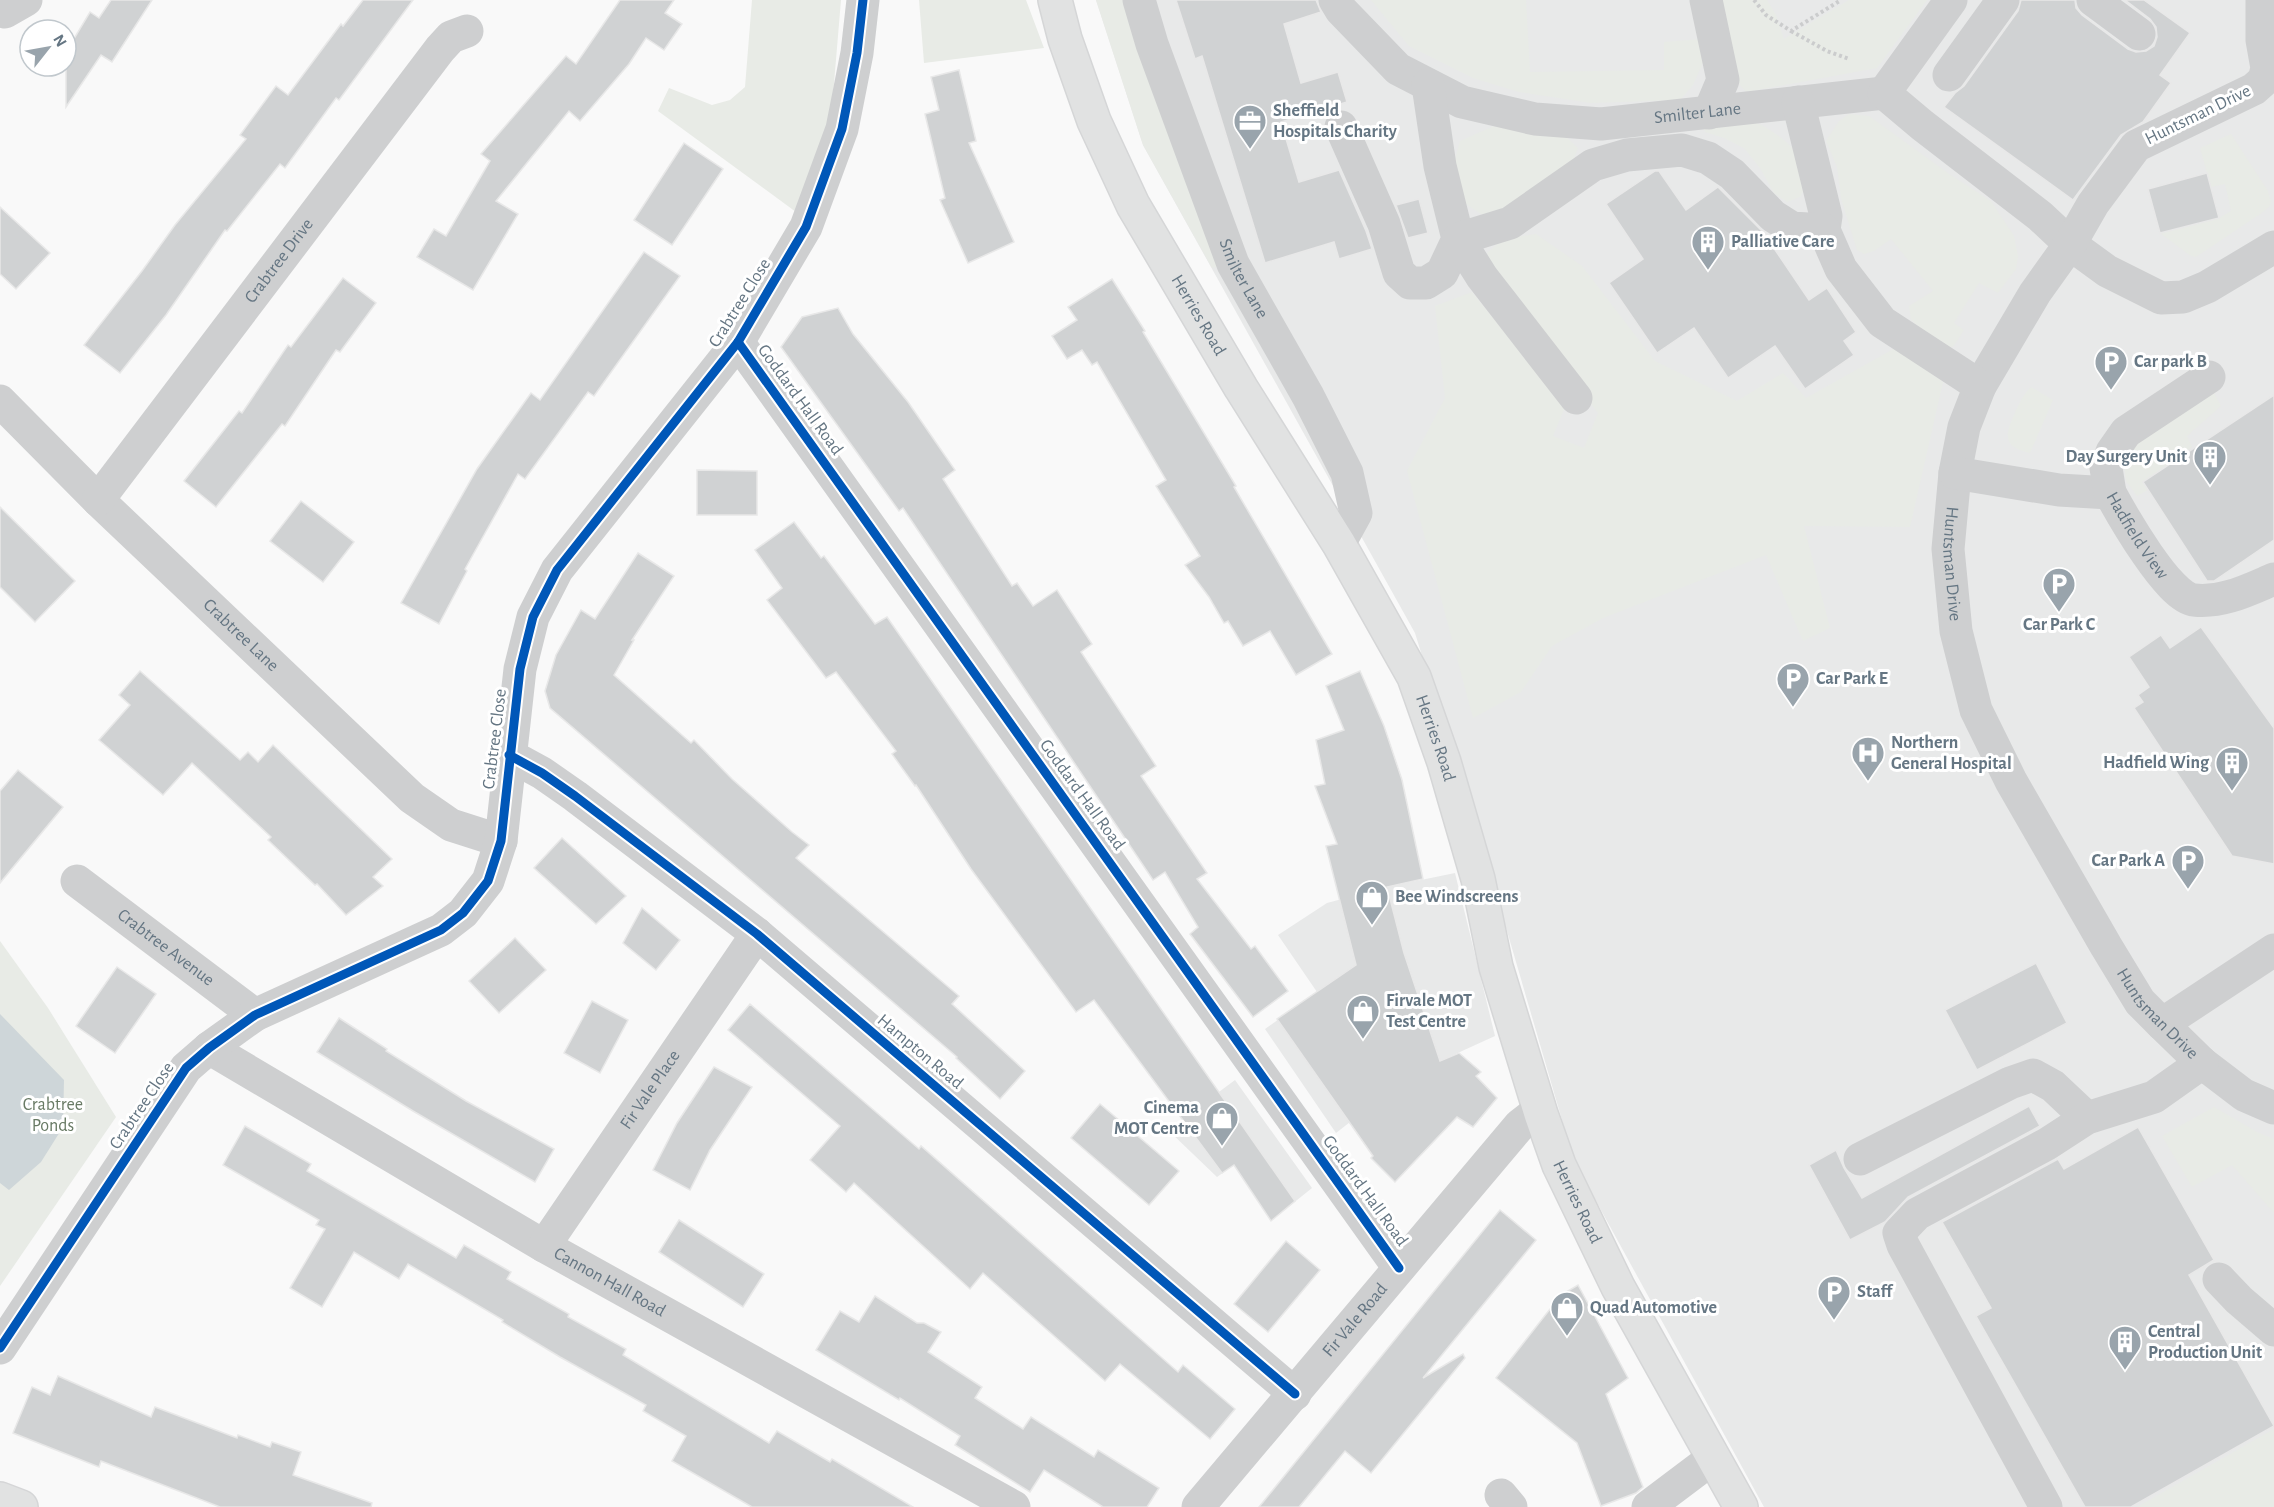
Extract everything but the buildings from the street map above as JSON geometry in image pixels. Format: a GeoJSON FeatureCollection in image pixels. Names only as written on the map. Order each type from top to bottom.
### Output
{"type":"FeatureCollection","features":[{"type":"Feature","properties":{"kind":"main road","name":"Herries Road"},"geometry":{"type":"LineString","coordinates":[[1055,0],[1065,39],[1094,121],[1133,205],[1241,388],[1339,544],[1414,677],[1440,752],[1478,879],[1496,968],[1559,1165],[1618,1287],[1742,1507]]}},
{"type":"Feature","properties":{"kind":"main road"},"geometry":{"type":"LineString","coordinates":[[0,1498],[21,1507]]}},
{"type":"Feature","properties":{"kind":"street","name":"Crabtree Close"},"geometry":{"type":"LineString","coordinates":[[0,1348],[186,1068],[209,1048],[255,1016],[441,930],[463,913],[488,880],[501,841],[520,669],[533,617],[556,570],[738,342],[806,227],[838,140],[857,53],[863,0]]}},
{"type":"Feature","properties":{"kind":"street","name":"Smilter Lane"},"geometry":{"type":"LineString","coordinates":[[1139,0],[1152,44],[1233,264],[1308,396],[1347,472],[1356,513],[1339,544]]}},
{"type":"Feature","properties":{"kind":"street","name":"Smilter Lane"},"geometry":{"type":"LineString","coordinates":[[1335,0],[1341,10],[1398,69],[1461,102],[1535,119],[1601,124],[1878,94]]}},
{"type":"Feature","properties":{"kind":"street"},"geometry":{"type":"LineString","coordinates":[[1706,0],[1723,80],[1709,113]]}},
{"type":"Feature","properties":{"kind":"street"},"geometry":{"type":"LineString","coordinates":[[1951,0],[1878,94],[2040,216],[2070,244],[2107,270],[2161,298],[2183,297],[2199,291],[2274,247]]}},
{"type":"Feature","properties":{"kind":"street"},"geometry":{"type":"LineString","coordinates":[[1949,75],[2003,0]]}},
{"type":"Feature","properties":{"kind":"street"},"geometry":{"type":"LineString","coordinates":[[2093,0],[2139,34]]}},
{"type":"Feature","properties":{"kind":"street","name":"Huntsman Drive"},"geometry":{"type":"LineString","coordinates":[[2262,0],[2262,40],[2267,68],[2264,80],[2254,89],[2136,146],[2093,204],[2070,244],[2035,293],[1980,386],[1964,427],[1955,473],[1947,549],[1956,631],[1976,710],[2011,781],[2106,946],[2140,1002],[2202,1063],[2244,1095],[2274,1108]]}},
{"type":"Feature","properties":{"kind":"street","name":"Crabtree Drive"},"geometry":{"type":"LineString","coordinates":[[98,500],[440,49],[451,37],[467,31]]}},
{"type":"Feature","properties":{"kind":"street"},"geometry":{"type":"LineString","coordinates":[[1428,85],[1440,166],[1458,239],[1482,277],[1576,398]]}},
{"type":"Feature","properties":{"kind":"street"},"geometry":{"type":"LineString","coordinates":[[1798,102],[1826,216],[1824,230],[1840,269],[1882,322],[1980,386]]}},
{"type":"Feature","properties":{"kind":"street"},"geometry":{"type":"LineString","coordinates":[[1341,127],[1384,224],[1399,273],[1410,283],[1426,284],[1442,273],[1458,239],[1510,223],[1593,165],[1628,155],[1682,150],[1708,158],[1732,174],[1773,216],[1792,228],[1824,230]]}},
{"type":"Feature","properties":{"kind":"street","name":"Goddard Hall Road"},"geometry":{"type":"LineString","coordinates":[[738,342],[1399,1268]]}},
{"type":"Feature","properties":{"kind":"street"},"geometry":{"type":"LineString","coordinates":[[2110,493],[2106,468],[2112,452],[2126,432],[2209,377]]}},
{"type":"Feature","properties":{"kind":"street","name":"Crabtree Lane"},"geometry":{"type":"LineString","coordinates":[[0,400],[98,500],[412,798],[451,825],[501,841]]}},
{"type":"Feature","properties":{"kind":"street","name":"Hadfield View"},"geometry":{"type":"LineString","coordinates":[[1955,473],[2058,490],[2110,493],[2136,538],[2175,590],[2191,600],[2223,599],[2274,579]]}},
{"type":"Feature","properties":{"kind":"street","name":"Hampton Road"},"geometry":{"type":"LineString","coordinates":[[509,755],[542,773],[575,796],[757,934],[1295,1394]]}},
{"type":"Feature","properties":{"kind":"street","name":"Crabtree Avenue"},"geometry":{"type":"LineString","coordinates":[[77,881],[255,1016]]}},
{"type":"Feature","properties":{"kind":"street","name":"Fir Vale Place"},"geometry":{"type":"LineString","coordinates":[[544,1246],[757,934]]}},
{"type":"Feature","properties":{"kind":"street"},"geometry":{"type":"LineString","coordinates":[[2162,1024],[2274,950]]}},
{"type":"Feature","properties":{"kind":"street","name":"Cannon Hall Road"},"geometry":{"type":"LineString","coordinates":[[209,1048],[544,1246],[1014,1507]]}},
{"type":"Feature","properties":{"kind":"street"},"geometry":{"type":"LineString","coordinates":[[2046,1507],[1903,1245],[1899,1233],[1917,1214],[2047,1144],[2087,1118],[2154,1097],[2202,1063]]}},
{"type":"Feature","properties":{"kind":"street"},"geometry":{"type":"LineString","coordinates":[[1860,1159],[2010,1083],[2033,1075],[2053,1086],[2087,1118]]}},
{"type":"Feature","properties":{"kind":"street","name":"Fir Vale Road"},"geometry":{"type":"LineString","coordinates":[[1198,1507],[1520,1125],[1529,1118],[1541,1114]]}},
{"type":"Feature","properties":{"kind":"street"},"geometry":{"type":"LineString","coordinates":[[2219,1279],[2274,1330]]}},
{"type":"Feature","properties":{"kind":"street"},"geometry":{"type":"LineString","coordinates":[[1648,1507],[1713,1458]]}},
{"type":"Feature","properties":{"kind":"path"},"geometry":{"type":"LineString","coordinates":[[1754,0],[1766,15],[1791,31],[1827,51],[1871,68],[1878,94]]}},
{"type":"Feature","properties":{"kind":"path"},"geometry":{"type":"LineString","coordinates":[[1791,31],[1841,0]]}},
{"type":"Feature","properties":{"kind":"shaded area","name":"Northern General Hospital"},"geometry":{"type":"Polygon","coordinates":[[[1096,0],[2274,0],[2274,1507],[1764,1507],[1585,1181],[1569,1144],[1507,931],[1415,633],[1143,145],[1096,0]]]}},
{"type":"Feature","properties":{"kind":"shaded area"},"geometry":{"type":"Polygon","coordinates":[[[1455,873],[1495,1036],[1383,1087],[1377,1101],[1336,1133],[1265,1029],[1317,992],[1278,935],[1327,903],[1387,887],[1455,873]]]}},
{"type":"Feature","properties":{"kind":"shaded area"},"geometry":{"type":"Polygon","coordinates":[[[0,1014],[64,1080],[63,1127],[41,1162],[9,1190],[0,1183],[0,1014]]]}},
{"type":"Feature","properties":{"kind":"shaded area","name":"Cinema MOT Centre"},"geometry":{"type":"Polygon","coordinates":[[[1235,1080],[1312,1188],[1271,1221],[1234,1165],[1217,1177],[1168,1130],[1235,1080]]]}},
{"type":"Feature","properties":{"kind":"green space"},"geometry":{"type":"Polygon","coordinates":[[[752,0],[841,0],[831,119],[796,212],[658,111],[669,88],[712,105],[730,100],[745,87],[752,0]]]}},
{"type":"Feature","properties":{"kind":"green space"},"geometry":{"type":"Polygon","coordinates":[[[919,0],[1026,0],[1044,48],[924,63],[919,0]]]}},
{"type":"Feature","properties":{"kind":"green space"},"geometry":{"type":"Polygon","coordinates":[[[1096,0],[1139,0],[1233,264],[1212,268],[1143,145],[1096,0]]]}},
{"type":"Feature","properties":{"kind":"green space"},"geometry":{"type":"Polygon","coordinates":[[[1371,0],[1526,0],[1530,72],[1664,70],[1664,42],[1714,38],[1693,85],[1680,100],[1591,103],[1519,92],[1473,78],[1409,46],[1371,0]]]}},
{"type":"Feature","properties":{"kind":"green space"},"geometry":{"type":"Polygon","coordinates":[[[1715,0],[1767,0],[1776,15],[1784,39],[1849,0],[1927,0],[1877,68],[1746,92],[1734,78],[1715,0]]]}},
{"type":"Feature","properties":{"kind":"green space"},"geometry":{"type":"Polygon","coordinates":[[[1849,114],[1869,116],[1991,201],[2014,236],[2018,256],[2016,269],[1998,293],[1979,283],[1954,323],[1964,330],[1953,347],[1942,346],[1911,320],[1909,306],[1933,291],[1891,239],[1874,251],[1864,254],[1857,250],[1841,198],[1837,167],[1826,141],[1839,121],[1849,114]]]}},
{"type":"Feature","properties":{"kind":"green space"},"geometry":{"type":"Polygon","coordinates":[[[1750,119],[1786,142],[1806,166],[1811,176],[1800,197],[1787,202],[1774,193],[1760,168],[1744,148],[1705,132],[1700,121],[1750,119]]]}},
{"type":"Feature","properties":{"kind":"green space"},"geometry":{"type":"Polygon","coordinates":[[[1503,122],[1555,127],[1578,148],[1567,176],[1487,218],[1460,200],[1452,170],[1460,141],[1503,122]]]}},
{"type":"Feature","properties":{"kind":"green space"},"geometry":{"type":"Polygon","coordinates":[[[2231,134],[2268,191],[2271,202],[2263,212],[2196,257],[2191,256],[2160,233],[2219,218],[2231,211],[2225,184],[2211,187],[2200,148],[2231,134]]]}},
{"type":"Feature","properties":{"kind":"green space"},"geometry":{"type":"Polygon","coordinates":[[[1536,234],[1582,266],[1655,361],[1737,401],[1783,373],[1806,398],[1897,347],[1943,382],[1910,527],[1804,526],[1830,628],[1803,641],[1766,555],[1603,618],[1552,646],[1521,692],[1473,718],[1407,471],[1445,398],[1435,306],[1472,292],[1565,407],[1553,436],[1584,448],[1598,413],[1502,292],[1487,253],[1503,239],[1536,234]]]}},
{"type":"Feature","properties":{"kind":"green space"},"geometry":{"type":"Polygon","coordinates":[[[2031,387],[2053,400],[2030,453],[2015,448],[2008,440],[2008,435],[2019,404],[2031,387]]]}},
{"type":"Feature","properties":{"kind":"green space"},"geometry":{"type":"Polygon","coordinates":[[[2214,393],[2221,406],[2187,436],[2192,447],[2143,482],[2148,490],[2137,496],[2126,481],[2123,458],[2137,439],[2214,393]]]}},
{"type":"Feature","properties":{"kind":"green space","name":"Crabtree Ponds"},"geometry":{"type":"Polygon","coordinates":[[[0,941],[48,1008],[116,1117],[0,1286],[0,941]]]}},
{"type":"Feature","properties":{"kind":"green space"},"geometry":{"type":"Polygon","coordinates":[[[2214,1107],[2257,1132],[2274,1139],[2274,1213],[2232,1165],[2192,1187],[2162,1136],[2214,1107]]]}},
{"type":"Feature","properties":{"kind":"green space"},"geometry":{"type":"Polygon","coordinates":[[[2274,1429],[2274,1507],[2137,1507],[2274,1429]]]}},
{"type":"Feature","properties":{"kind":"cycle path"},"geometry":{"type":"LineString","coordinates":[[0,1348],[186,1068],[209,1048],[255,1015],[441,930],[463,913],[488,881],[501,841],[520,669],[533,617],[557,570],[738,342],[806,227],[842,129],[857,53],[863,0]]}},
{"type":"Feature","properties":{"kind":"cycle path"},"geometry":{"type":"LineString","coordinates":[[738,342],[1399,1268]]}},
{"type":"Feature","properties":{"kind":"cycle path"},"geometry":{"type":"LineString","coordinates":[[509,755],[542,773],[575,796],[757,934],[1295,1394]]}},
{"type":"Feature","properties":{"kind":"place","name":"Sheffield Hospitals Charity"},"geometry":{"type":"Point","coordinates":[1250,150]}},
{"type":"Feature","properties":{"kind":"place","name":"Palliative Care"},"geometry":{"type":"Point","coordinates":[1708,271]}},
{"type":"Feature","properties":{"kind":"place","name":"Car park B"},"geometry":{"type":"Point","coordinates":[2111,391]}},
{"type":"Feature","properties":{"kind":"place","name":"Day Surgery Unit"},"geometry":{"type":"Point","coordinates":[2210,486]}},
{"type":"Feature","properties":{"kind":"place","name":"Car Park C"},"geometry":{"type":"Point","coordinates":[2059,613]}},
{"type":"Feature","properties":{"kind":"place","name":"Car Park E"},"geometry":{"type":"Point","coordinates":[1793,708]}},
{"type":"Feature","properties":{"kind":"place","name":"Northern General Hospital"},"geometry":{"type":"Point","coordinates":[1868,782]}},
{"type":"Feature","properties":{"kind":"place","name":"Hadfield Wing"},"geometry":{"type":"Point","coordinates":[2232,792]}},
{"type":"Feature","properties":{"kind":"place","name":"Car Park A"},"geometry":{"type":"Point","coordinates":[2188,890]}},
{"type":"Feature","properties":{"kind":"place","name":"Bee Windscreens"},"geometry":{"type":"Point","coordinates":[1372,926]}},
{"type":"Feature","properties":{"kind":"place","name":"Firvale MOT Test Centre"},"geometry":{"type":"Point","coordinates":[1363,1040]}},
{"type":"Feature","properties":{"kind":"place","name":"Cinema MOT Centre"},"geometry":{"type":"Point","coordinates":[1222,1147]}},
{"type":"Feature","properties":{"kind":"place","name":"Staff"},"geometry":{"type":"Point","coordinates":[1834,1321]}},
{"type":"Feature","properties":{"kind":"place","name":"Quad Automotive"},"geometry":{"type":"Point","coordinates":[1567,1337]}},
{"type":"Feature","properties":{"kind":"place","name":"Central Production Unit"},"geometry":{"type":"Point","coordinates":[2125,1371]}}]}
